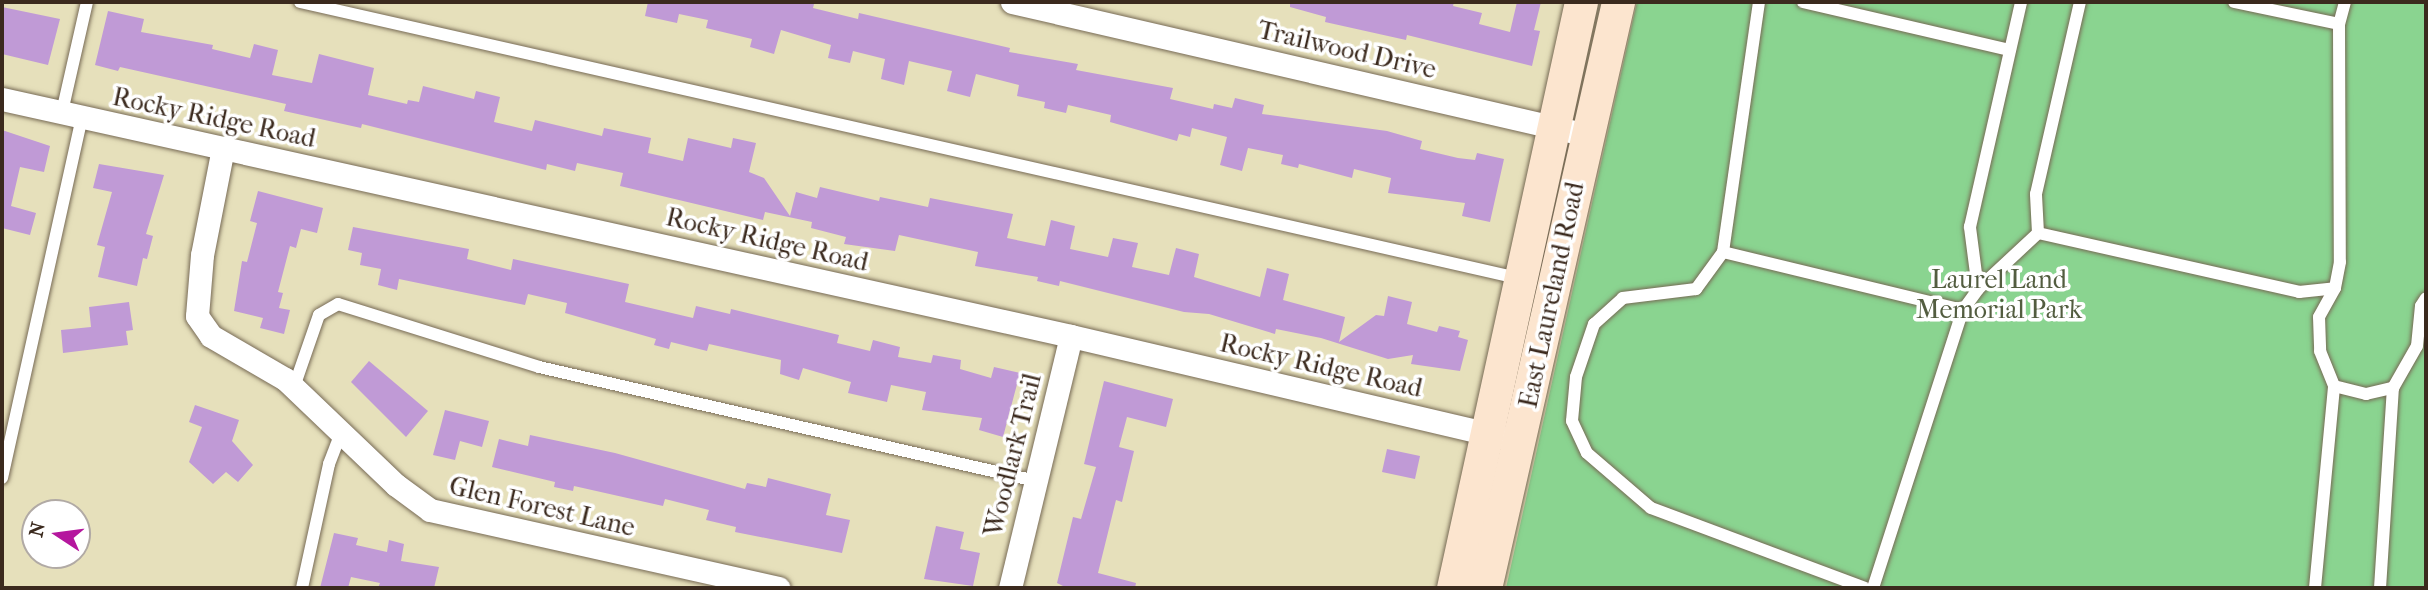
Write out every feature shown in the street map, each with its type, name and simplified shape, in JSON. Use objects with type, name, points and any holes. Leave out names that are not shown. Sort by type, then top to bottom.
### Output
[{"type":"main road","name":"East Laureland Road","points":[[1452,588],[1488,434],[1518,278],[1581,2]]},
{"type":"main road","name":"East Laureland Road","points":[[1485,588],[1618,2]]},
{"type":"street","name":"Trailwood Drive","points":[[1012,2],[1587,135]]},
{"type":"street","name":"Rocky Ridge Road","points":[[2,99],[1071,336],[1520,442]]},
{"type":"street","name":"Glen Forest Lane","points":[[223,148],[202,255],[197,316],[211,336],[294,387],[396,485],[430,510],[778,588]]},
{"type":"street","name":"Woodlark Trail","points":[[1010,588],[1071,336]]},
{"type":"lane","points":[[2,478],[72,115],[87,2]]},
{"type":"lane","points":[[300,2],[1518,278]]},
{"type":"lane","points":[[1759,2],[1723,253],[1696,289],[1623,298],[1594,324],[1576,377],[1572,421],[1587,453],[1651,508],[1865,588]]},
{"type":"lane","points":[[1803,2],[2010,50]]},
{"type":"lane","points":[[1978,289],[1970,227],[2021,2]]},
{"type":"lane","points":[[1873,588],[1963,310],[1978,289],[2038,233],[2036,194],[2080,2]]},
{"type":"lane","points":[[2234,2],[2339,24]]},
{"type":"lane","points":[[2315,588],[2334,386],[2320,351],[2319,317],[2334,288],[2340,262],[2339,24],[2345,2]]},
{"type":"lane","points":[[2038,233],[2299,292],[2334,288]]},
{"type":"lane","points":[[1723,253],[1963,310]]},
{"type":"lane","points":[[2380,588],[2393,388],[2422,347],[2421,306],[2426,298]]},
{"type":"lane","points":[[294,387],[319,315],[338,304],[539,367],[1036,481]]},
{"type":"lane","points":[[2334,386],[2366,394],[2393,388]]},
{"type":"lane","points":[[302,588],[329,464],[341,432]]},
{"type":"green space","name":"Laurel Land Memorial Park","points":[[1637,2],[2426,2],[2426,588],[1506,588]]},
{"type":"building","points":[[648,2],[806,2],[814,4],[813,8],[858,19],[859,13],[1010,48],[1009,52],[1078,64],[1076,70],[1173,88],[1170,99],[1213,109],[1214,104],[1232,108],[1235,98],[1264,105],[1262,114],[1387,131],[1422,141],[1420,149],[1458,158],[1475,160],[1477,153],[1504,159],[1490,222],[1462,216],[1465,203],[1388,193],[1391,178],[1354,169],[1352,178],[1299,164],[1298,168],[1281,164],[1283,155],[1248,148],[1242,171],[1220,165],[1227,137],[1192,128],[1190,137],[1179,134],[1177,141],[1110,122],[1111,115],[1068,105],[1066,113],[1044,108],[1045,102],[1017,96],[1019,85],[976,74],[970,97],[947,91],[952,71],[909,61],[904,85],[881,79],[885,59],[853,51],[850,63],[828,58],[831,45],[781,30],[774,54],[750,47],[752,39],[706,28],[708,20],[679,14],[677,23],[645,16]]},
{"type":"building","points":[[1290,2],[1454,2],[1453,6],[1482,13],[1479,24],[1510,32],[1517,2],[1541,2],[1534,30],[1540,31],[1532,66],[1407,35],[1406,40],[1325,22],[1326,17],[1290,7]]},
{"type":"building","points":[[2,7],[60,19],[48,65],[2,54]]},
{"type":"building","points":[[108,11],[144,19],[141,32],[213,45],[212,49],[250,58],[254,44],[278,50],[272,75],[312,83],[319,54],[374,68],[368,95],[407,104],[408,100],[419,102],[423,86],[474,99],[476,91],[500,97],[494,122],[532,131],[535,120],[602,136],[604,128],[651,138],[648,153],[683,161],[688,138],[731,148],[733,138],[756,143],[749,172],[764,178],[790,216],[796,192],[817,198],[820,187],[879,201],[880,197],[928,207],[930,198],[1013,214],[1007,238],[1045,246],[1051,220],[1075,226],[1070,249],[1108,257],[1113,238],[1138,243],[1132,267],[1169,275],[1176,248],[1199,254],[1194,277],[1260,297],[1267,268],[1289,274],[1283,300],[1345,317],[1339,342],[1376,315],[1384,316],[1388,296],[1412,302],[1407,324],[1437,332],[1439,326],[1460,331],[1458,337],[1468,340],[1460,371],[1411,364],[1413,355],[1388,359],[1321,338],[1276,329],[1275,334],[1209,314],[1184,312],[1060,281],[1059,286],[1037,281],[1038,277],[975,266],[978,252],[899,235],[895,251],[844,244],[846,237],[811,228],[812,222],[765,212],[763,220],[620,186],[623,173],[577,163],[575,171],[547,164],[546,170],[362,124],[361,128],[284,111],[286,104],[120,67],[118,71],[95,65]]},
{"type":"building","points":[[2,130],[50,146],[44,172],[20,167],[11,206],[36,213],[30,235],[2,228]]},
{"type":"building","points":[[99,164],[164,175],[146,234],[153,236],[147,259],[143,258],[137,286],[98,277],[105,247],[97,245],[112,192],[93,188]]},
{"type":"building","points":[[258,191],[323,208],[317,233],[301,229],[296,248],[290,246],[278,292],[283,293],[279,308],[290,310],[284,334],[260,328],[263,318],[234,311],[242,261],[247,262],[257,223],[250,221]]},
{"type":"building","points":[[353,227],[469,249],[467,259],[511,270],[513,259],[629,284],[625,302],[693,318],[696,306],[730,314],[731,309],[839,335],[837,343],[870,351],[873,340],[900,347],[898,357],[931,363],[933,355],[961,360],[960,369],[991,378],[994,367],[1020,373],[1003,437],[979,430],[982,418],[922,410],[926,392],[891,385],[887,402],[848,393],[851,382],[803,368],[799,380],[780,374],[781,360],[709,344],[707,351],[671,342],[669,349],[654,345],[656,339],[565,313],[567,303],[528,294],[525,305],[399,279],[397,290],[378,285],[381,269],[360,265],[362,253],[348,250]]},
{"type":"building","points":[[129,302],[133,330],[126,331],[128,345],[63,353],[61,330],[91,327],[89,307]]},
{"type":"building","points":[[369,361],[428,411],[406,437],[351,382]]},
{"type":"building","points":[[1104,381],[1173,399],[1166,427],[1127,417],[1119,447],[1134,451],[1122,502],[1116,500],[1098,573],[1136,583],[1135,588],[1067,588],[1057,583],[1073,517],[1081,519],[1096,467],[1084,464]]},
{"type":"building","points":[[195,405],[239,420],[232,441],[253,465],[238,482],[226,472],[213,484],[189,462],[202,427],[189,422]]},
{"type":"building","points":[[445,410],[489,421],[482,447],[460,441],[455,460],[433,455]]},
{"type":"building","points":[[530,435],[615,453],[745,489],[747,483],[766,487],[768,478],[831,494],[826,515],[850,520],[842,553],[735,532],[736,527],[706,520],[709,510],[665,499],[663,506],[574,486],[573,491],[554,487],[555,482],[492,467],[499,439],[528,446]]},
{"type":"building","points":[[1387,449],[1420,456],[1415,479],[1382,472]]},
{"type":"building","points":[[936,526],[964,532],[960,549],[980,553],[973,586],[924,579]]},
{"type":"building","points":[[334,533],[358,538],[356,545],[387,552],[389,540],[404,544],[401,561],[439,567],[434,588],[378,588],[380,583],[351,577],[348,588],[320,588]]}]
